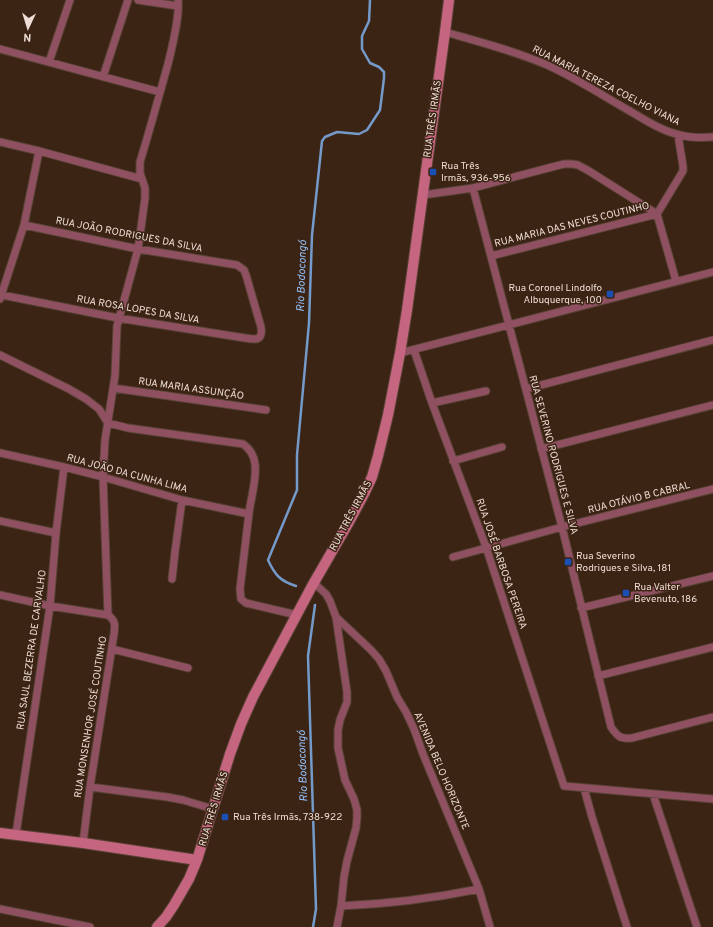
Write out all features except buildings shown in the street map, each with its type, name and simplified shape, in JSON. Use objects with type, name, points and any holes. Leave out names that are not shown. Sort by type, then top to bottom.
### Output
[{"type":"street","points":[[49,62],[70,0]]},
{"type":"street","points":[[103,77],[128,0]]},
{"type":"street","points":[[138,0],[178,3]]},
{"type":"street","name":"RUA TRÊS IRMÃS","points":[[157,927],[174,905],[189,879],[197,860],[241,724],[253,697],[304,600],[353,515],[372,476],[388,415],[407,310],[449,0]]},
{"type":"street","name":"RUA MONSENHOR JOSÉ COUTINHO","points":[[83,843],[90,787],[115,625],[114,621],[108,615],[103,477],[105,440],[115,376],[116,332],[118,318],[138,249],[145,198],[145,188],[140,173],[140,162],[173,43],[178,3]]},
{"type":"street","name":"RUA MARIA TEREZA COELHO VIANA","points":[[445,32],[525,56],[549,66],[664,130],[678,135],[694,138],[713,137]]},
{"type":"street","points":[[0,48],[160,92]]},
{"type":"street","points":[[657,214],[683,171],[678,135]]},
{"type":"street","points":[[0,142],[142,179]]},
{"type":"street","points":[[1,298],[24,225],[39,151]]},
{"type":"street","points":[[423,195],[473,188],[552,167],[572,164],[578,165],[657,214],[676,281]]},
{"type":"street","name":"RUA SEVERINO RODRIGUES E SILVA","points":[[473,188],[562,527],[611,727],[620,737],[632,738],[713,717]]},
{"type":"street","name":"RUA MARIA DAS NEVES COUTINHO","points":[[491,256],[657,214]]},
{"type":"street","name":"RUA JOÃO RODRIGUES DA SILVA","points":[[24,225],[138,249],[237,265],[244,270],[246,275],[261,327]]},
{"type":"street","points":[[400,353],[713,272]]},
{"type":"street","name":"RUA ROSA LOPES DA SILVA","points":[[1,298],[252,340],[260,337],[261,327]]},
{"type":"street","points":[[526,389],[713,340]]},
{"type":"street","name":"RUA JOSÉ BARBOSA PEREIRA","points":[[414,350],[432,403],[486,547],[564,786],[584,788]]},
{"type":"street","points":[[0,355],[86,399],[99,409],[108,424],[243,444],[249,448],[255,463],[255,474],[240,589],[241,599],[246,603],[296,615]]},
{"type":"street","name":"RUA MARIA ASSUNÇÃO","points":[[113,388],[266,410]]},
{"type":"street","points":[[432,403],[486,391]]},
{"type":"street","points":[[541,449],[713,406]]},
{"type":"street","points":[[454,461],[502,447]]},
{"type":"street","name":"RUA JOÃO DA CUNHA LIMA","points":[[0,453],[103,477],[182,500],[249,514]]},
{"type":"street","name":"RUA SAUL BEZERRA DE CARVALHO","points":[[16,834],[50,606],[56,533],[64,467]]},
{"type":"street","name":"RUA OTÁVIO B CABRAL","points":[[453,557],[562,527],[713,489]]},
{"type":"street","points":[[172,579],[182,500]]},
{"type":"street","points":[[0,521],[56,533]]},
{"type":"street","points":[[581,608],[713,576]]},
{"type":"street","points":[[313,584],[326,594],[336,617],[347,692],[347,702],[338,730],[338,748],[345,780],[354,799],[357,810],[356,828],[345,869],[337,927]]},
{"type":"street","points":[[0,595],[50,606],[108,615]]},
{"type":"street","name":"AVENIDA BELO HORIZONTE","points":[[336,617],[371,650],[379,659],[386,671],[397,697],[414,729],[479,889],[490,927]]},
{"type":"street","points":[[598,676],[713,647]]},
{"type":"street","points":[[112,649],[188,668]]},
{"type":"street","points":[[90,787],[167,797],[213,809]]},
{"type":"street","points":[[627,927],[584,788],[713,799]]},
{"type":"street","points":[[653,794],[697,927]]},
{"type":"street","points":[[0,832],[197,860]]},
{"type":"street","points":[[341,906],[393,902],[457,894],[479,889]]},
{"type":"street","points":[[0,909],[90,927]]},
{"type":"street","points":[[48,918],[48,927]]},
{"type":"waterway","name":"Rio Bodocongó","points":[[296,586],[282,580],[273,570],[268,560],[297,490],[297,455],[309,323],[312,235],[322,141],[325,137],[337,132],[359,134],[367,130],[380,110],[384,72],[379,67],[370,63],[362,49],[362,36],[369,21],[370,0]]},
{"type":"waterway","name":"Rio Bodocongó","points":[[313,927],[316,909],[308,656],[315,605]]},
{"type":"place","name":"Rua Três Irmãs, 936-956","points":[[433,172]]},
{"type":"place","name":"Rua Coronel Lindolfo Albuquerque, 100","points":[[610,294]]},
{"type":"place","name":"Rua Severino Rodrigues e Silva, 181","points":[[568,562]]},
{"type":"place","name":"Rua Valter Bevenuto, 186","points":[[626,593]]},
{"type":"place","name":"Rua Três Irmãs, 738-922","points":[[225,817]]}]
